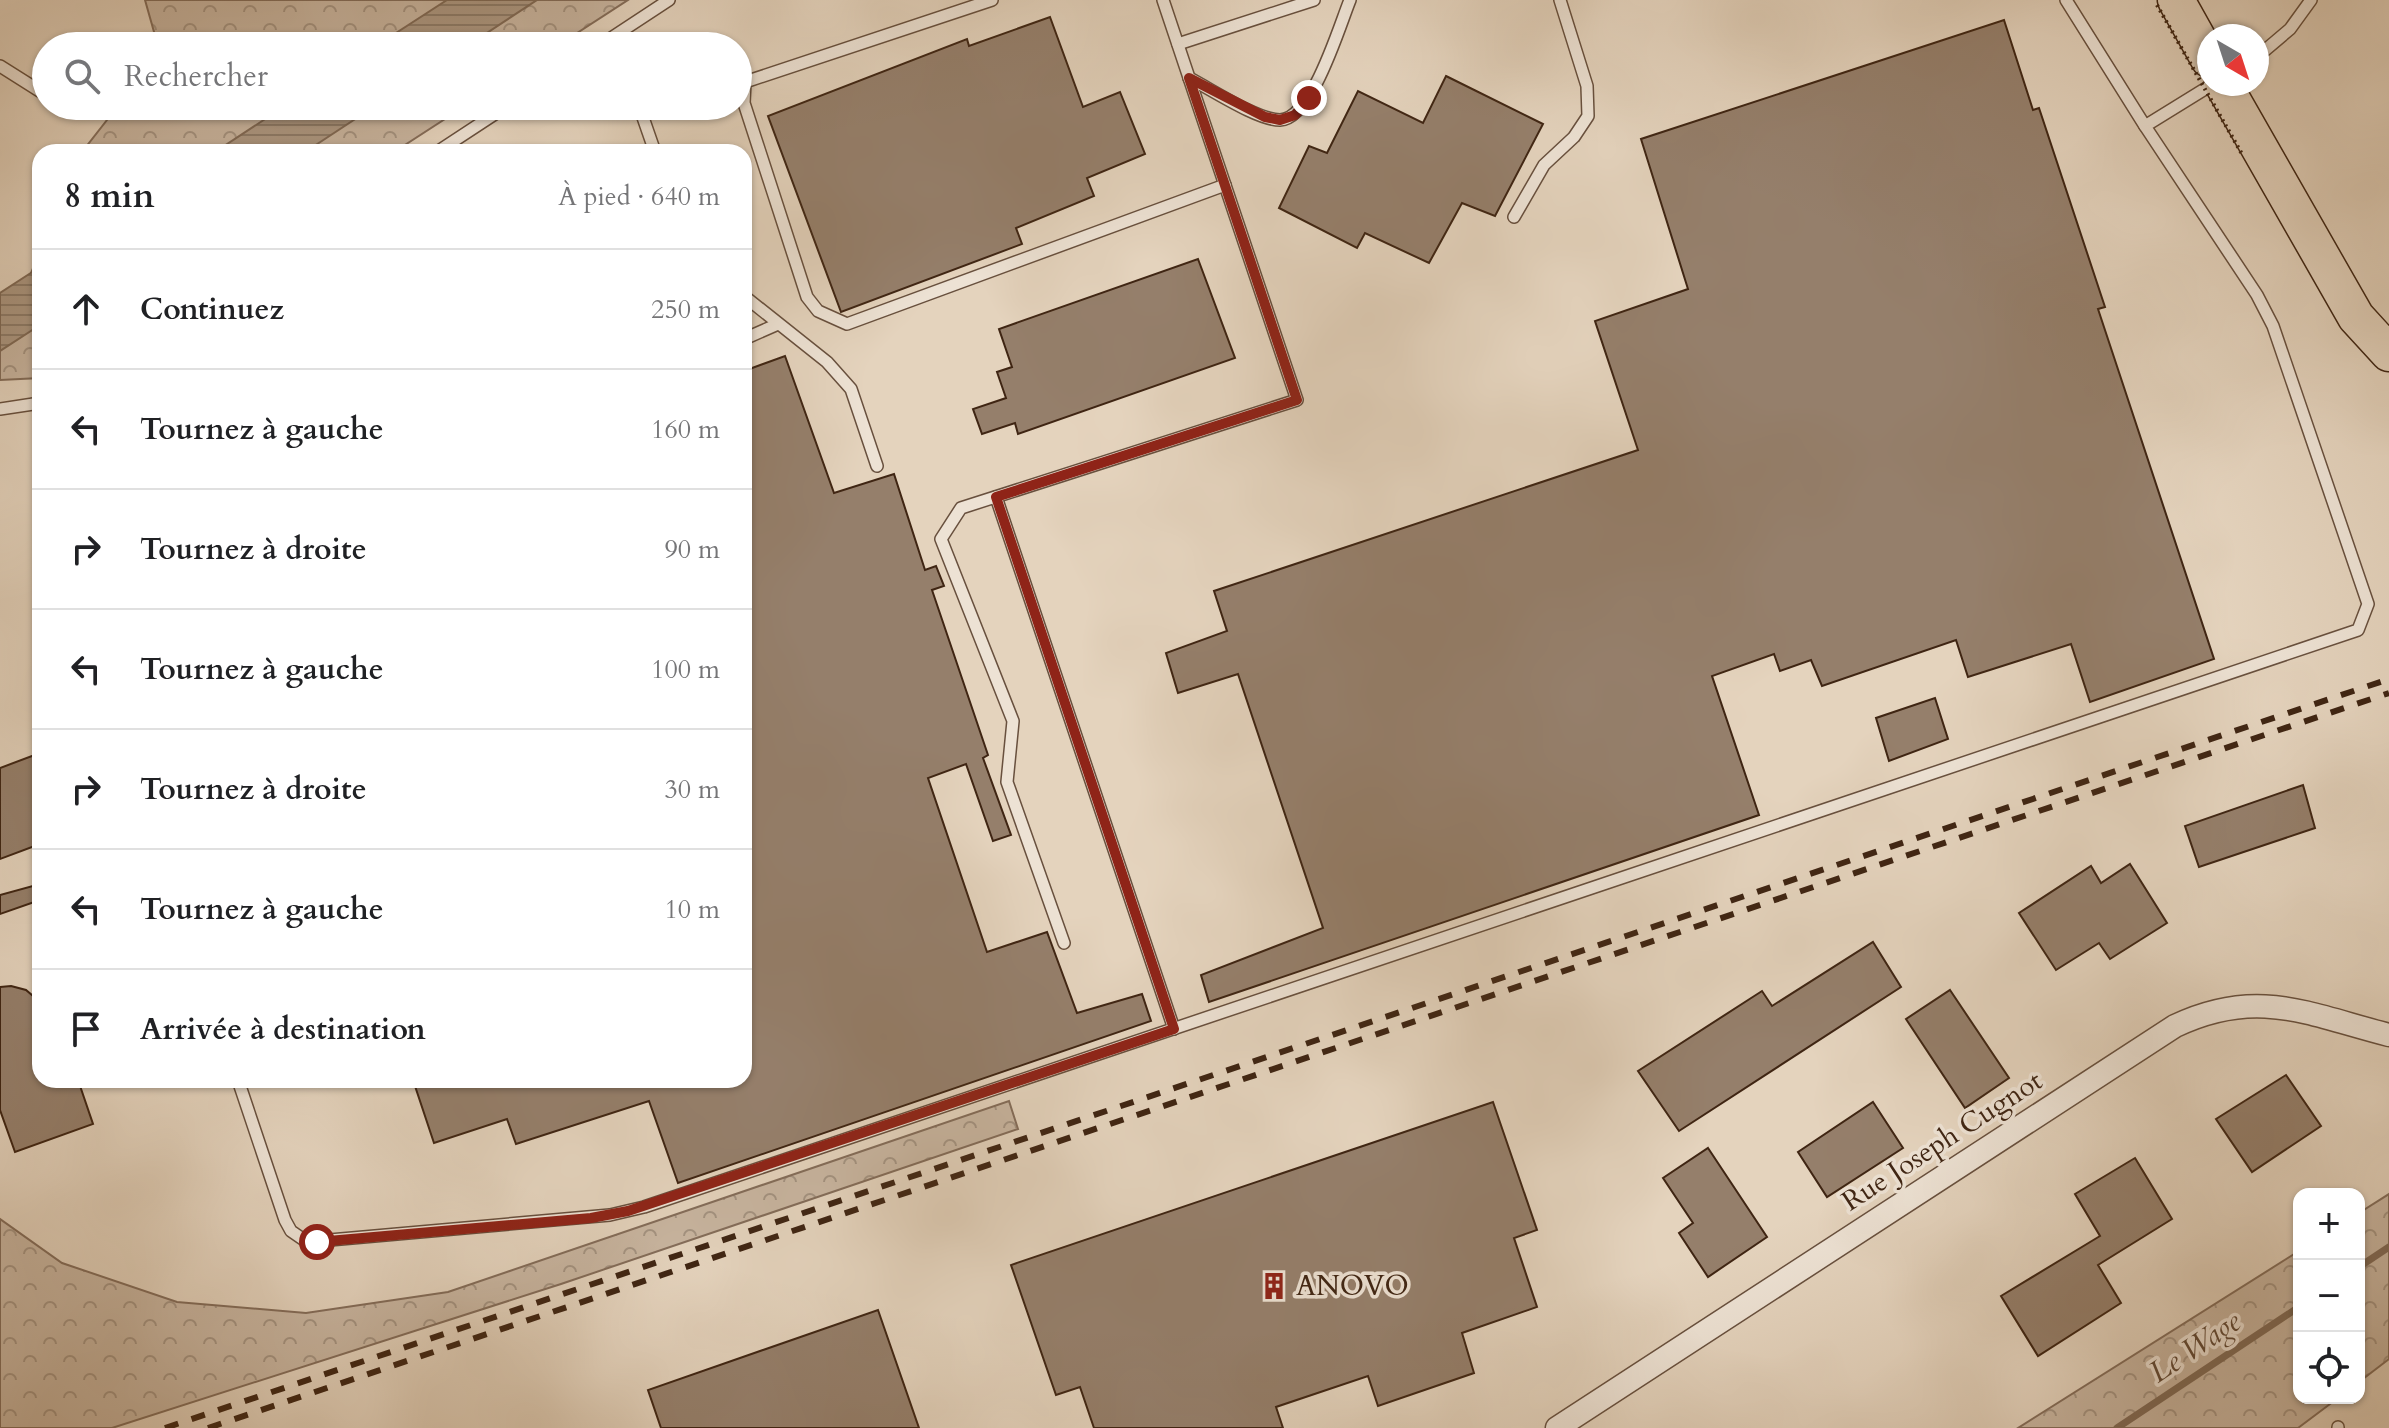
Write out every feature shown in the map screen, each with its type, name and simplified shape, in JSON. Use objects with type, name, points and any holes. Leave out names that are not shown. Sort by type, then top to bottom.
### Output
[{"type":"main road","points":[[2166,2],[2197,43]]},
{"type":"main road","points":[[2228,96],[2250,149],[2356,317],[2389,353]]},
{"type":"street","name":"Rue Joseph Cugnot","points":[[1557,1428],[2175,1026],[2218,1008],[2261,1005],[2389,1035]]},
{"type":"lane","points":[[628,32],[669,0]]},
{"type":"lane","points":[[752,80],[992,0]]},
{"type":"lane","points":[[1064,943],[1007,782],[1013,721],[941,539],[961,508],[1297,400],[1163,0]]},
{"type":"lane","points":[[1178,44],[1314,0]]},
{"type":"lane","points":[[1189,78],[1265,117],[1280,120],[1295,115],[1309,98],[1350,0]]},
{"type":"lane","points":[[1514,217],[1537,175],[1574,137],[1588,116],[1587,86],[1560,0]]},
{"type":"lane","points":[[241,1088],[285,1220],[298,1238],[317,1242],[591,1218],[628,1211],[2358,630],[2368,604],[2273,326],[2257,295],[2066,0]]},
{"type":"lane","points":[[2269,47],[2290,29],[2311,0]]},
{"type":"lane","points":[[0,66],[32,86]]},
{"type":"lane","points":[[2145,126],[2197,94]]},
{"type":"lane","points":[[449,144],[486,120]]},
{"type":"lane","points":[[644,120],[652,144]]},
{"type":"lane","points":[[750,120],[807,297],[818,311],[847,324],[1225,185]]},
{"type":"lane","points":[[752,303],[827,362],[851,389],[877,466]]},
{"type":"lane","points":[[752,335],[778,324]]},
{"type":"lane","points":[[0,409],[32,404]]},
{"type":"lane","points":[[996,497],[1174,1029]]},
{"type":"path","points":[[2166,2],[2250,149]]},
{"type":"green space","points":[[145,0],[628,0],[579,32],[154,32]]},
{"type":"green space","points":[[107,120],[443,120],[406,144],[88,144]]},
{"type":"green space","points":[[32,271],[32,378],[0,380],[0,350]]},
{"type":"green space","points":[[1009,1101],[1018,1129],[561,1284],[112,1428],[0,1428],[0,1219],[62,1263],[177,1302],[306,1313],[448,1292]]},
{"type":"green space","points":[[2389,1194],[2389,1359],[2365,1377],[2365,1260],[2365,1209]]},
{"type":"green space","points":[[2293,1255],[2293,1404],[2330,1404],[2298,1428],[2018,1428]]},
{"type":"shaded area","points":[[447,0],[537,0],[488,32],[398,32]]},
{"type":"shaded area","points":[[264,120],[354,120],[317,144],[227,144]]},
{"type":"shaded area","points":[[32,272],[32,330],[0,351],[0,293]]},
{"type":"building","points":[[1050,17],[1083,107],[1120,92],[1145,154],[1087,178],[1094,196],[1016,228],[1022,244],[841,312],[768,116],[967,39],[969,46]]},
{"type":"building","points":[[2004,20],[2033,110],[2039,108],[2105,307],[2098,309],[2214,659],[2090,702],[2071,644],[1968,677],[1956,640],[1822,686],[1811,660],[1780,671],[1774,654],[1712,676],[1759,815],[1209,1002],[1201,975],[1323,928],[1238,674],[1178,693],[1166,653],[1227,631],[1214,591],[1638,450],[1595,321],[1688,289],[1641,139]]},
{"type":"building","points":[[1446,76],[1543,124],[1495,216],[1462,203],[1429,263],[1365,233],[1357,248],[1279,208],[1309,146],[1327,153],[1358,91],[1423,123]]},
{"type":"building","points":[[1198,259],[1235,358],[1018,434],[1015,423],[982,434],[973,409],[1006,398],[997,372],[1012,367],[999,329]]},
{"type":"building","points":[[785,356],[834,493],[894,474],[925,570],[936,566],[944,586],[932,590],[988,755],[983,758],[1011,835],[993,841],[966,764],[928,778],[987,952],[1047,932],[1077,1013],[1142,994],[1151,1021],[678,1183],[649,1101],[516,1144],[507,1119],[434,1143],[416,1088],[752,1088],[752,368]]},
{"type":"building","points":[[1935,698],[1948,739],[1889,761],[1876,718]]},
{"type":"building","points":[[32,756],[32,847],[0,859],[0,768]]},
{"type":"building","points":[[2303,785],[2315,828],[2199,867],[2185,826]]},
{"type":"building","points":[[2130,864],[2167,923],[2110,959],[2099,943],[2056,970],[2019,913],[2091,866],[2101,883]]},
{"type":"building","points":[[32,886],[32,903],[0,914],[0,895]]},
{"type":"building","points":[[1873,942],[1901,987],[1679,1131],[1638,1071],[1762,991],[1772,1006]]},
{"type":"building","points":[[11,986],[32,995],[32,1088],[81,1088],[93,1124],[15,1152],[0,1110],[0,987]]},
{"type":"building","points":[[1950,990],[2009,1078],[1965,1108],[1906,1019]]},
{"type":"building","points":[[2286,1075],[2321,1126],[2252,1172],[2216,1119]]},
{"type":"building","name":"ANOVO","points":[[1493,1102],[1537,1230],[1514,1238],[1537,1307],[1462,1333],[1474,1373],[1378,1406],[1368,1376],[1276,1407],[1283,1428],[1094,1428],[1080,1387],[1056,1395],[1011,1265]]},
{"type":"building","points":[[1873,1102],[1903,1148],[1827,1197],[1798,1152]]},
{"type":"building","points":[[1708,1148],[1767,1237],[1708,1277],[1679,1233],[1693,1223],[1663,1178]]},
{"type":"building","points":[[2135,1158],[2172,1219],[2098,1265],[2121,1303],[2038,1356],[2001,1296],[2100,1236],[2075,1194]]},
{"type":"building","points":[[878,1310],[919,1428],[661,1428],[648,1390]]},
{"type":"waterway","name":"Le Wage","points":[[2365,1263],[2389,1247]]},
{"type":"waterway","name":"Le Wage","points":[[2117,1428],[2293,1311]]},
{"type":"railway","points":[[165,1428],[2389,679]]},
{"type":"railway","points":[[208,1428],[2389,693]]},
{"type":"place","name":"ANOVO","points":[[1274,1286]]},
{"type":"route","points":[[317,1242],[591,1218],[628,1211],[1174,1029],[996,497],[1297,400],[1189,78],[1272,119],[1295,115],[1309,98]]}]
